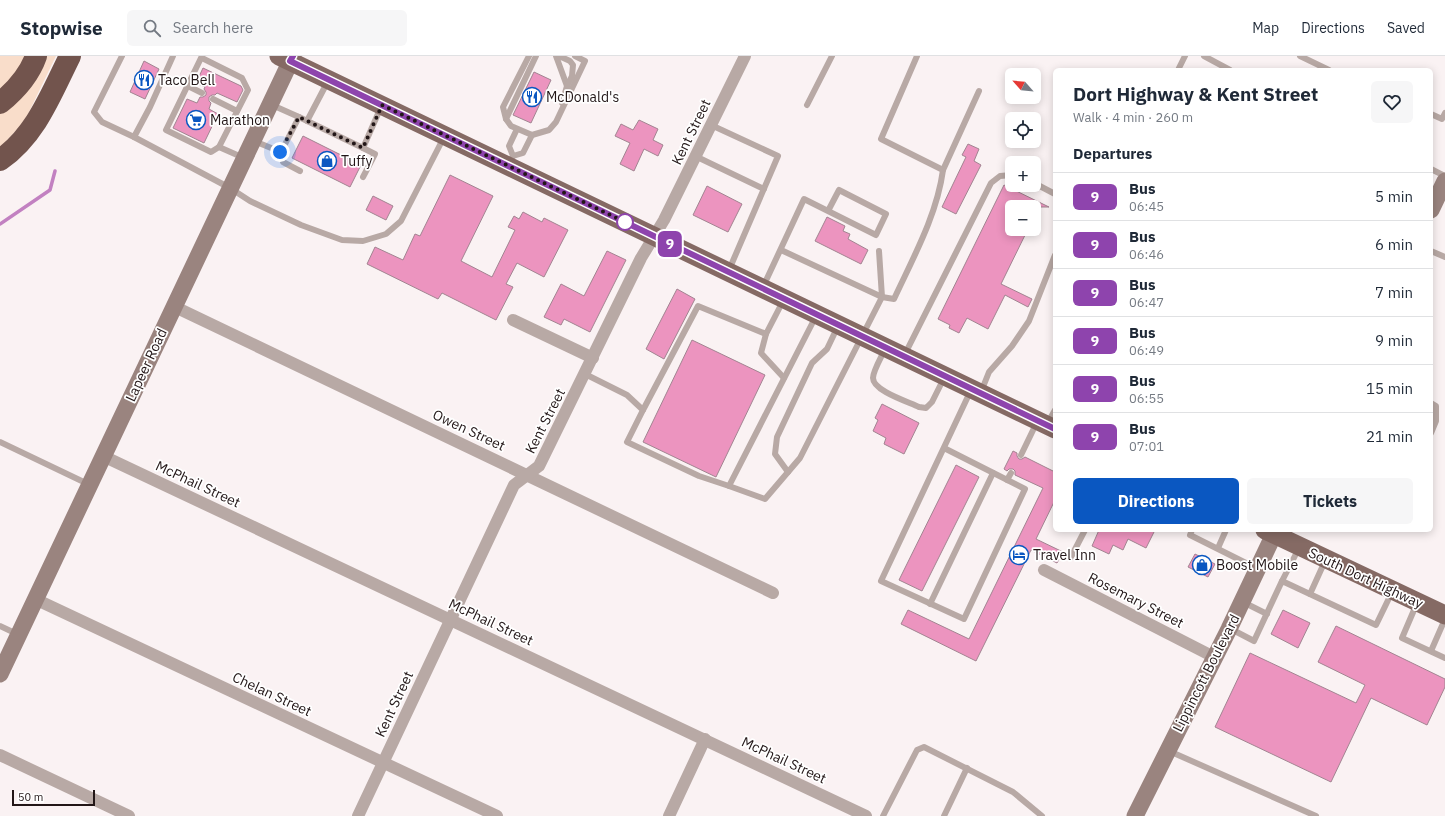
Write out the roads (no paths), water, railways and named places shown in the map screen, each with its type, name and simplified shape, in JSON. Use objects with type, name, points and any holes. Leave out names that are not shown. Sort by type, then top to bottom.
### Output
[{"type":"highway","points":[[0,103],[20,84],[29,71],[36,56]]},
{"type":"highway","points":[[0,160],[25,138],[34,127],[70,56]]},
{"type":"main road","points":[[287,58],[445,136],[510,161],[655,237],[976,391],[1048,421]]},
{"type":"main road","name":"Lapeer Road","points":[[0,674],[173,306],[270,105],[287,58]]},
{"type":"main road","points":[[1433,206],[1445,181]]},
{"type":"main road","name":"Lippincott Boulevard","points":[[1135,816],[1229,629],[1257,569],[1272,532]]},
{"type":"main road","name":"South Dort Highway","points":[[1274,532],[1326,559],[1445,615]]},
{"type":"street","name":"Kent Street","points":[[358,816],[514,485],[539,466],[641,258],[655,237],[745,56]]},
{"type":"street","name":"Owen Street","points":[[173,306],[527,474],[772,593]]},
{"type":"street","points":[[513,320],[593,358]]},
{"type":"street","name":"McPhail Street","points":[[103,456],[866,816]]},
{"type":"street","name":"Rosemary Street","points":[[1044,570],[1214,657]]},
{"type":"street","name":"Chelan Street","points":[[35,599],[496,816]]},
{"type":"street","points":[[669,816],[705,739]]},
{"type":"street","points":[[0,755],[129,816]]},
{"type":"lane","points":[[122,56],[94,112],[102,122],[134,137],[230,188],[250,201],[302,225],[342,240],[363,241],[386,234],[401,221],[445,136]]},
{"type":"lane","points":[[134,137],[174,56]]},
{"type":"lane","points":[[529,56],[503,107],[506,119],[511,126],[532,135],[549,130],[556,122],[586,61],[575,56]]},
{"type":"lane","points":[[506,119],[536,56]]},
{"type":"lane","points":[[558,56],[567,86]]},
{"type":"lane","points":[[558,56],[570,61],[573,65],[572,76],[562,102],[563,108]]},
{"type":"lane","points":[[807,105],[832,56]]},
{"type":"lane","points":[[917,56],[881,140],[943,170]]},
{"type":"lane","points":[[1179,68],[1185,56]]},
{"type":"lane","points":[[1204,56],[1226,68]]},
{"type":"lane","points":[[1300,56],[1325,68]]},
{"type":"lane","points":[[202,57],[217,66],[242,78],[248,90],[219,147],[211,152],[166,130],[202,57]]},
{"type":"lane","points":[[214,73],[217,66]]},
{"type":"lane","points":[[226,79],[229,72]]},
{"type":"lane","points":[[236,84],[240,77]]},
{"type":"lane","points":[[307,121],[329,80]]},
{"type":"lane","points":[[188,86],[202,93]]},
{"type":"lane","points":[[782,250],[882,297],[894,299],[926,229],[941,185],[943,170],[979,92]]},
{"type":"lane","points":[[219,94],[214,100],[237,111]]},
{"type":"lane","points":[[225,105],[228,98]]},
{"type":"lane","points":[[270,105],[299,117],[375,154],[363,178]]},
{"type":"lane","points":[[363,148],[382,105]]},
{"type":"lane","points":[[1433,115],[1442,119],[1445,113]]},
{"type":"lane","points":[[299,117],[280,152],[283,162],[300,171]]},
{"type":"lane","points":[[711,124],[778,156],[728,272]]},
{"type":"lane","points":[[517,129],[509,146],[510,161],[523,153],[532,135]]},
{"type":"lane","points":[[253,140],[280,152]]},
{"type":"lane","points":[[219,147],[244,158]]},
{"type":"lane","points":[[695,156],[764,189]]},
{"type":"lane","points":[[1433,170],[1445,176]]},
{"type":"lane","points":[[904,356],[991,183],[1000,176],[1005,176]]},
{"type":"lane","points":[[1041,187],[1053,193]]},
{"type":"lane","points":[[762,288],[782,250],[804,199],[828,211],[876,235],[886,214],[839,190],[828,211]]},
{"type":"lane","points":[[766,334],[698,306],[627,442],[699,476],[765,498],[800,458],[882,297],[879,251]]},
{"type":"lane","points":[[1433,252],[1445,257]]},
{"type":"lane","points":[[944,448],[1026,489],[964,619],[881,581],[944,448],[976,391],[989,372],[1012,346],[1029,321],[1053,260]]},
{"type":"lane","points":[[784,299],[766,334],[761,353],[784,378]]},
{"type":"lane","points":[[729,486],[817,314]]},
{"type":"lane","points":[[788,472],[775,454],[777,438],[812,363],[827,348],[839,325]]},
{"type":"lane","points":[[886,348],[873,377],[874,384],[880,389],[919,407],[926,408],[932,402],[945,376]]},
{"type":"lane","points":[[585,374],[627,395],[643,410]]},
{"type":"lane","points":[[1433,404],[1436,406],[1436,421],[1433,428]]},
{"type":"lane","points":[[1020,455],[1048,421]]},
{"type":"lane","points":[[0,442],[90,484]]},
{"type":"lane","points":[[930,604],[994,473]]},
{"type":"lane","points":[[1007,480],[1011,473]]},
{"type":"lane","points":[[1071,557],[1083,532]]},
{"type":"lane","points":[[1191,532],[1190,535],[1257,569]]},
{"type":"lane","points":[[1218,548],[1225,532]]},
{"type":"lane","points":[[1229,629],[1254,641],[1300,546]]},
{"type":"lane","points":[[1310,594],[1326,559]]},
{"type":"lane","points":[[1282,581],[1376,625],[1393,590]]},
{"type":"lane","points":[[1242,601],[1267,614]]},
{"type":"lane","points":[[1418,602],[1402,638],[1445,658]]},
{"type":"lane","points":[[1431,651],[1445,619]]},
{"type":"lane","points":[[0,626],[18,634]]},
{"type":"lane","points":[[883,816],[917,750],[924,747],[1013,792],[1042,816]]},
{"type":"lane","points":[[1167,750],[1316,816]]},
{"type":"lane","points":[[944,816],[967,768]]},
{"type":"waterway","points":[[0,224],[50,190],[55,171]]},
{"type":"place","name":"Taco Bell","points":[[144,80]]},
{"type":"place","name":"McDonald's","points":[[532,97]]},
{"type":"place","name":"Marathon","points":[[196,120]]},
{"type":"place","name":"Tuffy","points":[[327,161]]},
{"type":"place","name":"Travel Inn","points":[[1019,555]]},
{"type":"place","name":"Boost Mobile","points":[[1202,565]]}]
